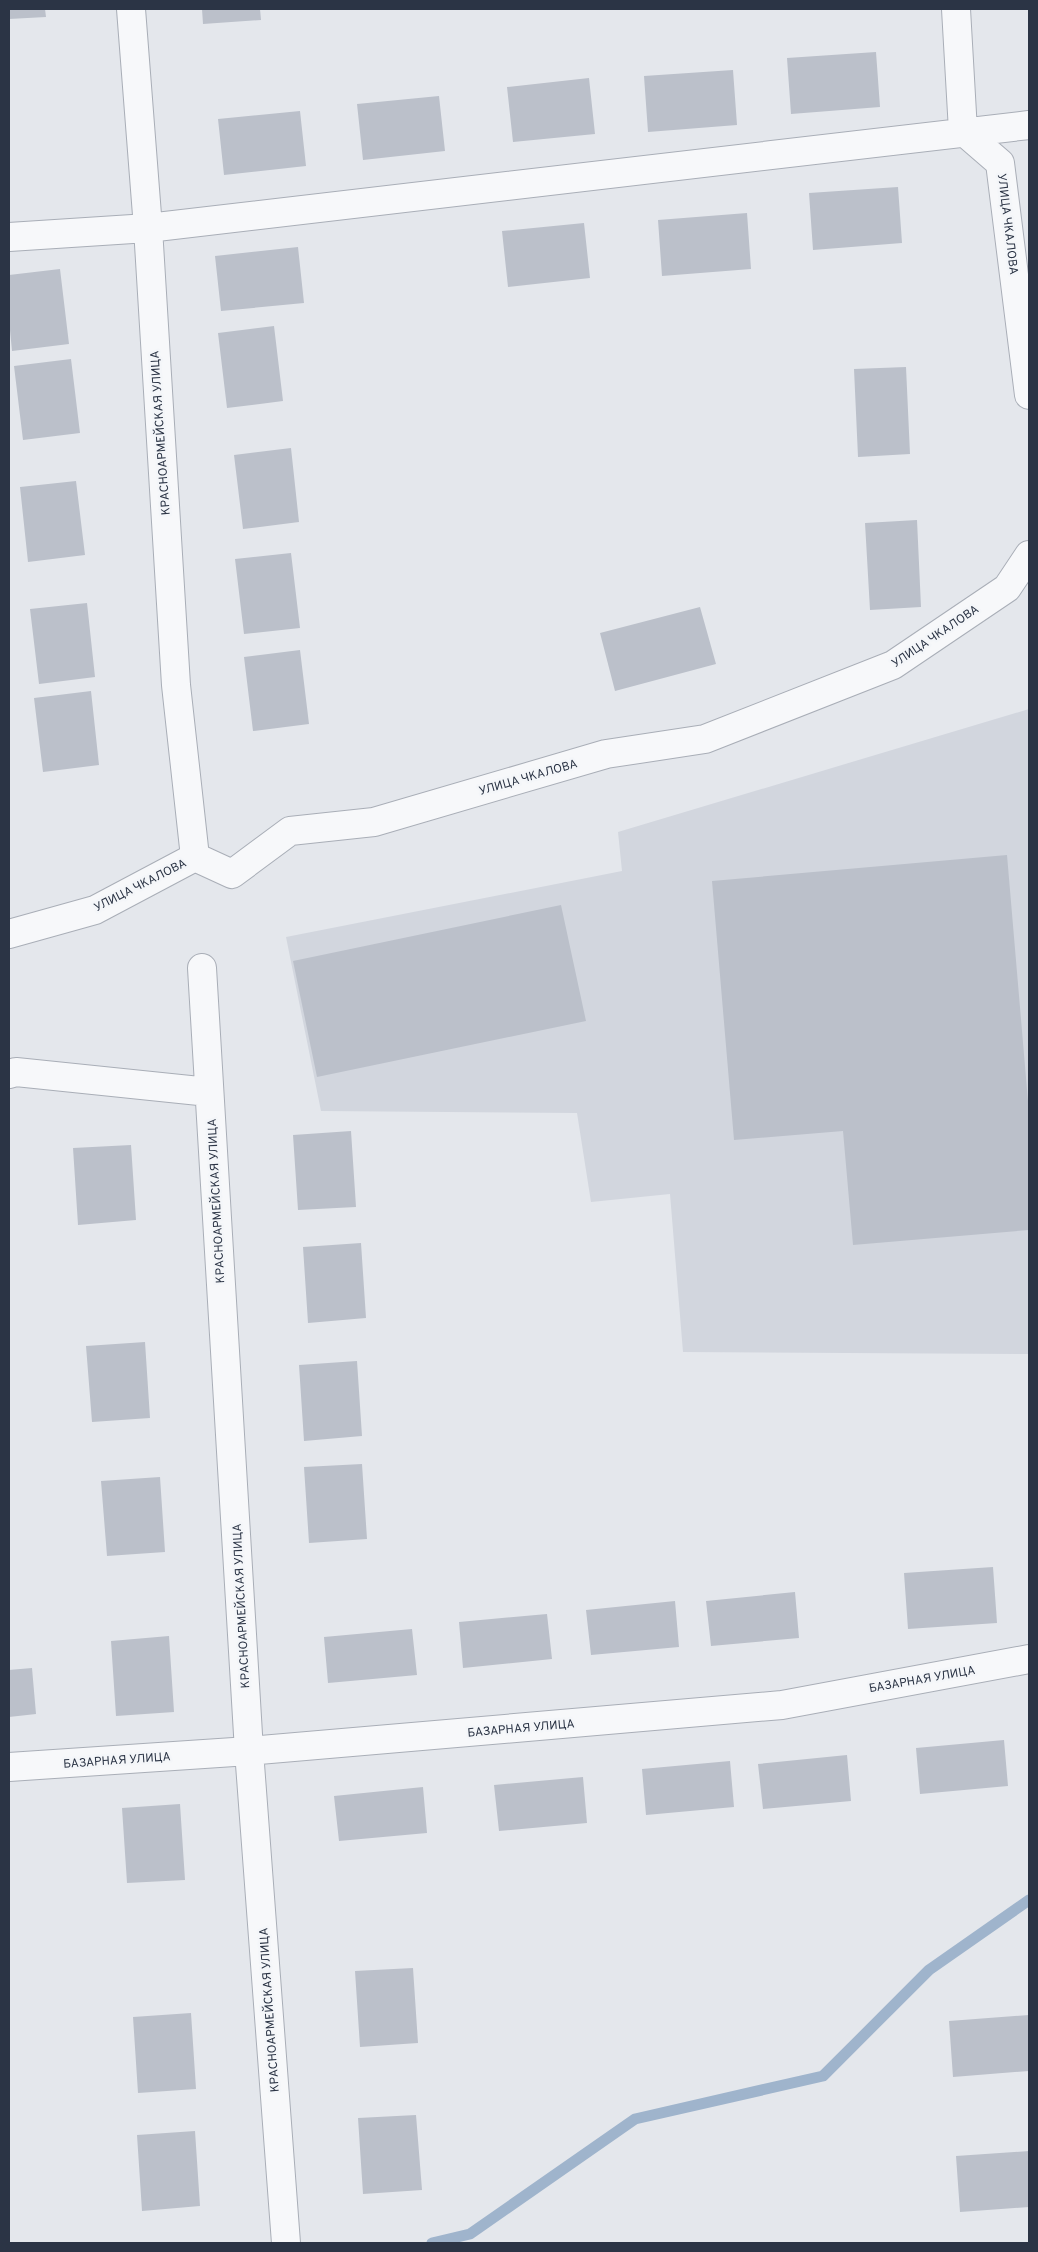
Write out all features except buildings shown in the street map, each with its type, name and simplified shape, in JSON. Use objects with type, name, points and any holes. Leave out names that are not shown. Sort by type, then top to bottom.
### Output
[{"type":"street","name":"КРАСНОАРМЕЙСКАЯ УЛИЦА","points":[[131,9],[148,228],[176,685],[195,857]]},
{"type":"street","points":[[956,9],[963,131]]},
{"type":"street","points":[[9,237],[148,228],[963,131],[1029,125]]},
{"type":"street","name":"УЛИЦА ЧКАЛОВА","points":[[963,131],[1000,163],[1029,395]]},
{"type":"street","name":"УЛИЦА ЧКАЛОВА","points":[[9,934],[95,910],[195,857],[232,874],[290,831],[374,822],[606,754],[705,739],[893,665],[1007,588],[1029,555]]},
{"type":"street","name":"КРАСНОАРМЕЙСКАЯ УЛИЦА","points":[[202,968],[249,1751],[286,2243]]},
{"type":"street","points":[[9,1074],[16,1072],[209,1092]]},
{"type":"street","name":"БАЗАРНАЯ УЛИЦА","points":[[9,1767],[249,1751],[782,1705],[1029,1659]]},
{"type":"shaded area","points":[[1029,709],[1029,1354],[683,1352],[670,1194],[591,1202],[577,1113],[321,1111],[286,937],[622,871],[618,832]]},
{"type":"waterway","points":[[432,2243],[470,2234],[635,2119],[823,2076],[929,1970],[1029,1900]]}]
